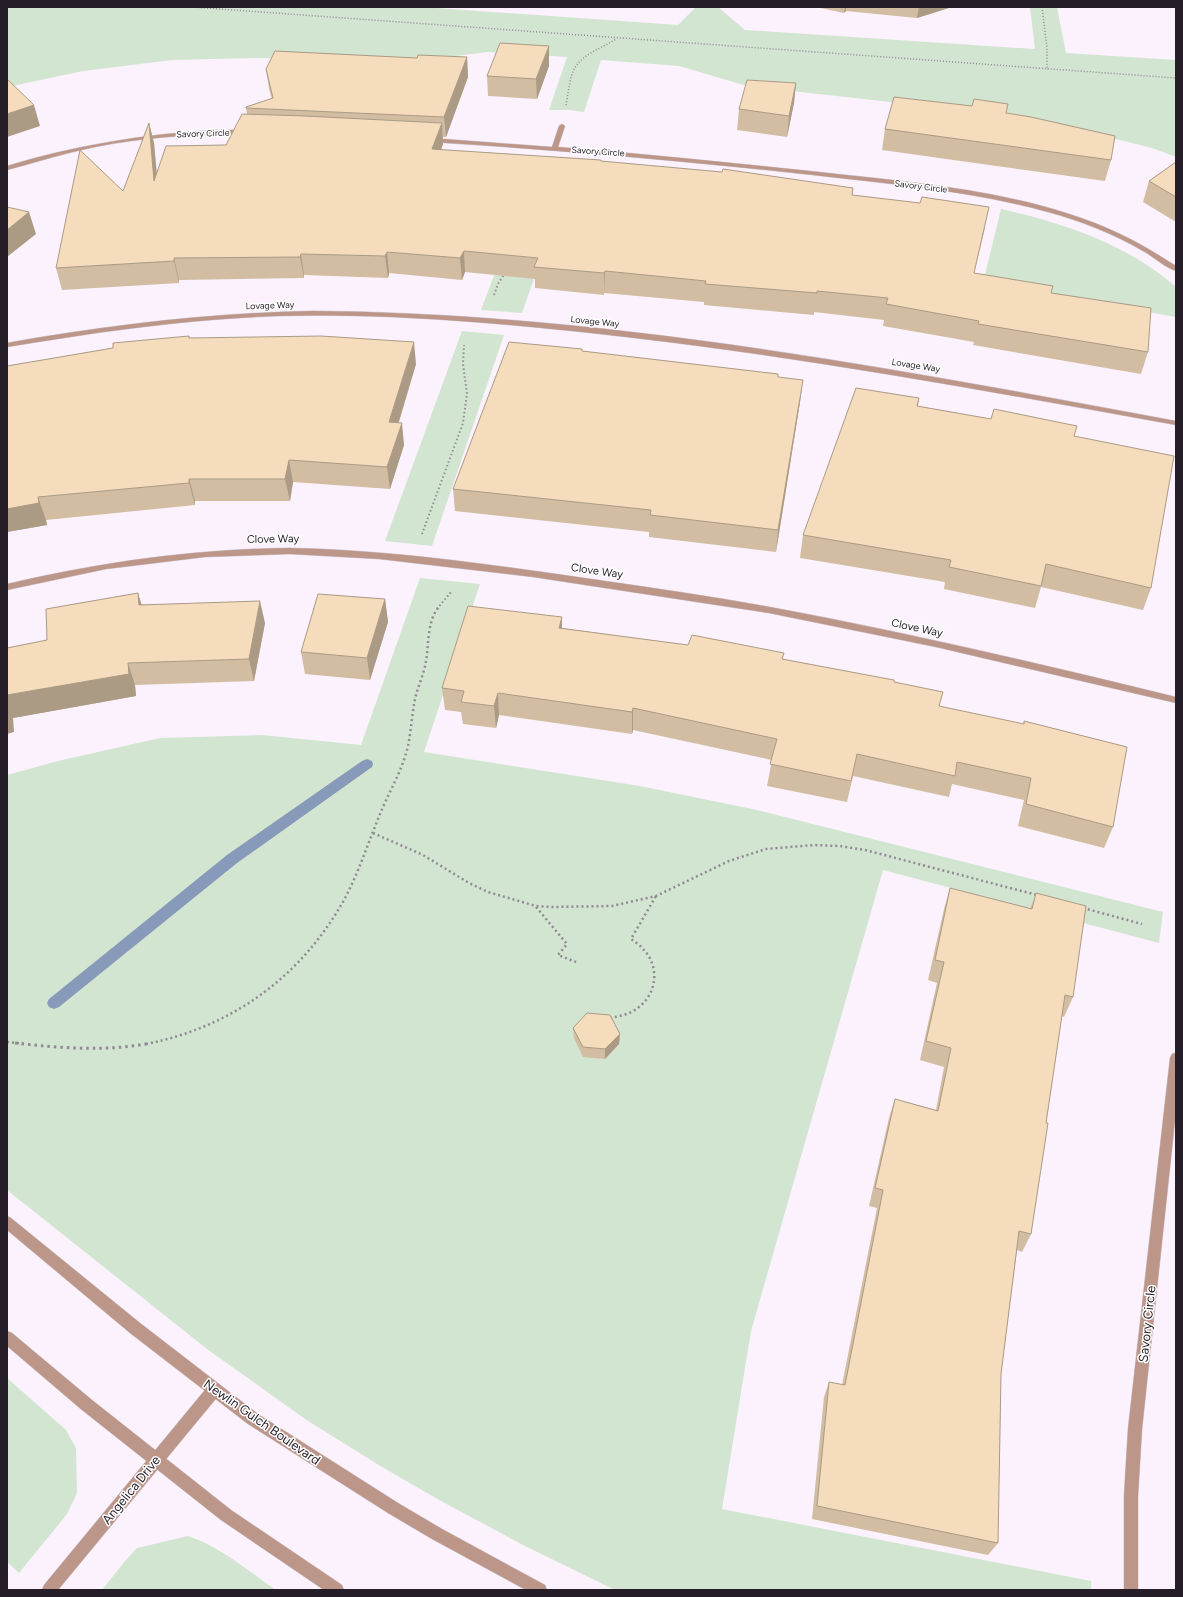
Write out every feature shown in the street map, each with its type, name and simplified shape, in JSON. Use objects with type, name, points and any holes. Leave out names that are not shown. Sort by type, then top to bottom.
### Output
[{"type":"street","points":[[555,148],[562,126]]},
{"type":"street","name":"Savory Circle","points":[[7,168],[68,150],[133,138],[189,133],[257,133]]},
{"type":"street","name":"Savory Circle","points":[[423,139],[555,148],[735,164],[953,190],[1001,198],[1052,210],[1094,224],[1144,248],[1176,269]]},
{"type":"street","name":"Lovage Way","points":[[7,344],[111,328],[223,317],[337,314],[436,317],[591,331],[808,358],[929,378],[1176,423]]},
{"type":"street","name":"Clove Way","points":[[7,587],[59,575],[126,563],[188,555],[269,550],[354,553],[460,564],[749,606],[901,636],[1176,700]]},
{"type":"street","name":"Savory Circle","points":[[1131,1590],[1131,1496],[1135,1429],[1176,1058]]},
{"type":"street","name":"Newlin Gulch Boulevard","points":[[7,1222],[135,1328],[253,1419],[333,1471],[437,1534],[540,1590]]},
{"type":"street","points":[[7,1338],[155,1460],[226,1515],[337,1590]]},
{"type":"street","name":"Angelica Drive","points":[[49,1590],[214,1390]]},
{"type":"path","points":[[192,7],[1047,70],[1176,78]]},
{"type":"path","points":[[1042,7],[1047,48],[1047,70]]},
{"type":"path","points":[[566,106],[572,73],[576,65],[590,54],[617,38]]},
{"type":"path","points":[[493,297],[498,284],[509,268]]},
{"type":"path","points":[[422,535],[463,423],[468,394],[463,358],[466,339]]},
{"type":"path","points":[[7,1042],[64,1048],[96,1049],[170,1039],[224,1020],[248,1006],[267,992],[298,962],[311,948],[344,898],[373,833],[406,753],[415,697],[427,659],[434,614],[438,607],[448,598],[451,592]]},
{"type":"path","points":[[373,833],[423,855],[469,883],[488,892],[536,906],[596,908],[629,903],[656,896],[729,861],[749,854],[791,846],[814,844],[865,850],[1044,897]]},
{"type":"path","points":[[606,1019],[624,1016],[638,1009],[649,997],[654,986],[655,976],[650,957],[639,944],[631,939],[656,896]]},
{"type":"path","points":[[536,906],[567,944],[558,955],[576,962]]},
{"type":"path","points":[[1082,908],[1142,924]]},
{"type":"green space","points":[[7,7],[422,7],[678,25],[696,7],[718,7],[745,30],[1035,49],[1030,7],[1057,7],[1066,53],[1176,60],[1176,157],[1152,148],[1051,123],[963,110],[747,86],[679,66],[601,60],[584,112],[549,110],[567,57],[488,52],[405,62],[261,58],[172,60],[83,71],[7,87]]},
{"type":"green space","points":[[539,156],[576,158],[522,313],[481,310]]},
{"type":"green space","points":[[1001,209],[1071,228],[1116,247],[1137,259],[1176,287],[1176,317],[983,283]]},
{"type":"green space","points":[[462,331],[504,335],[432,546],[385,541]]},
{"type":"green space","points":[[420,578],[480,584],[424,752],[640,786],[757,810],[1163,912],[1159,943],[883,870],[751,1331],[722,1509],[1091,1581],[1091,1590],[615,1590],[525,1546],[441,1501],[382,1467],[305,1419],[207,1349],[7,1190],[7,775],[58,761],[160,738],[262,735],[361,745]]},
{"type":"green space","points":[[7,1378],[66,1430],[76,1448],[77,1493],[67,1514],[19,1573],[7,1562]]},
{"type":"green space","points":[[188,1536],[212,1546],[245,1567],[276,1590],[102,1590],[137,1548]]},
{"type":"building","points":[[500,43],[549,46],[536,79],[487,76]]},
{"type":"building","points":[[275,51],[417,58],[418,55],[467,57],[444,117],[246,108],[273,98],[266,69]]},
{"type":"building","points":[[7,79],[34,105],[7,114]]},
{"type":"building","points":[[747,80],[796,83],[789,116],[739,109]]},
{"type":"building","points":[[894,97],[972,106],[974,99],[1008,104],[1006,113],[1031,117],[1115,136],[1111,160],[885,129]]},
{"type":"building","points":[[242,114],[442,123],[432,149],[601,160],[722,172],[723,169],[853,188],[852,195],[920,203],[922,197],[989,207],[974,273],[1053,286],[1051,293],[1151,308],[1148,352],[978,324],[979,321],[886,304],[888,298],[817,291],[817,293],[705,284],[706,281],[605,271],[604,273],[534,267],[538,258],[464,251],[460,258],[387,252],[385,256],[301,254],[300,257],[174,258],[174,261],[56,268],[80,150],[123,191],[149,123],[154,181],[166,146],[226,145]]},
{"type":"building","points":[[1176,162],[1176,197],[1149,181]]},
{"type":"building","points":[[7,207],[29,212],[7,230]]},
{"type":"building","points":[[189,336],[189,338],[321,336],[414,342],[389,422],[402,423],[387,467],[289,460],[285,479],[189,479],[189,483],[38,497],[39,503],[7,509],[7,366],[113,348],[113,343]]},
{"type":"building","points":[[509,342],[582,349],[582,351],[778,374],[778,377],[803,380],[778,530],[650,515],[651,510],[453,489]]},
{"type":"building","points":[[856,388],[919,398],[917,406],[991,419],[994,409],[1077,426],[1074,436],[1174,456],[1151,588],[1046,564],[1041,586],[949,567],[951,560],[803,535]]},
{"type":"building","points":[[138,593],[139,605],[260,601],[249,659],[128,663],[129,674],[7,695],[7,648],[47,640],[46,609]]},
{"type":"building","points":[[318,594],[385,599],[367,658],[301,652]]},
{"type":"building","points":[[468,606],[562,617],[559,628],[688,645],[692,635],[784,653],[782,659],[894,680],[894,682],[943,692],[939,706],[1024,724],[1024,721],[1127,747],[1113,827],[1026,804],[1031,778],[957,762],[955,776],[857,754],[851,781],[770,764],[777,739],[633,708],[632,712],[498,693],[494,706],[461,702],[464,691],[442,688]]},
{"type":"building","points":[[950,888],[1032,909],[1036,893],[1086,906],[1073,997],[1065,995],[1031,1234],[1019,1231],[1001,1374],[998,1543],[817,1506],[829,1382],[845,1385],[883,1190],[875,1188],[895,1099],[938,1111],[951,1048],[926,1041],[944,962],[935,960]]},
{"type":"building","points":[[587,1013],[610,1015],[620,1034],[605,1049],[583,1047],[573,1028]]},
{"type":"waterway","points":[[54,1003],[232,859],[367,764]]}]
